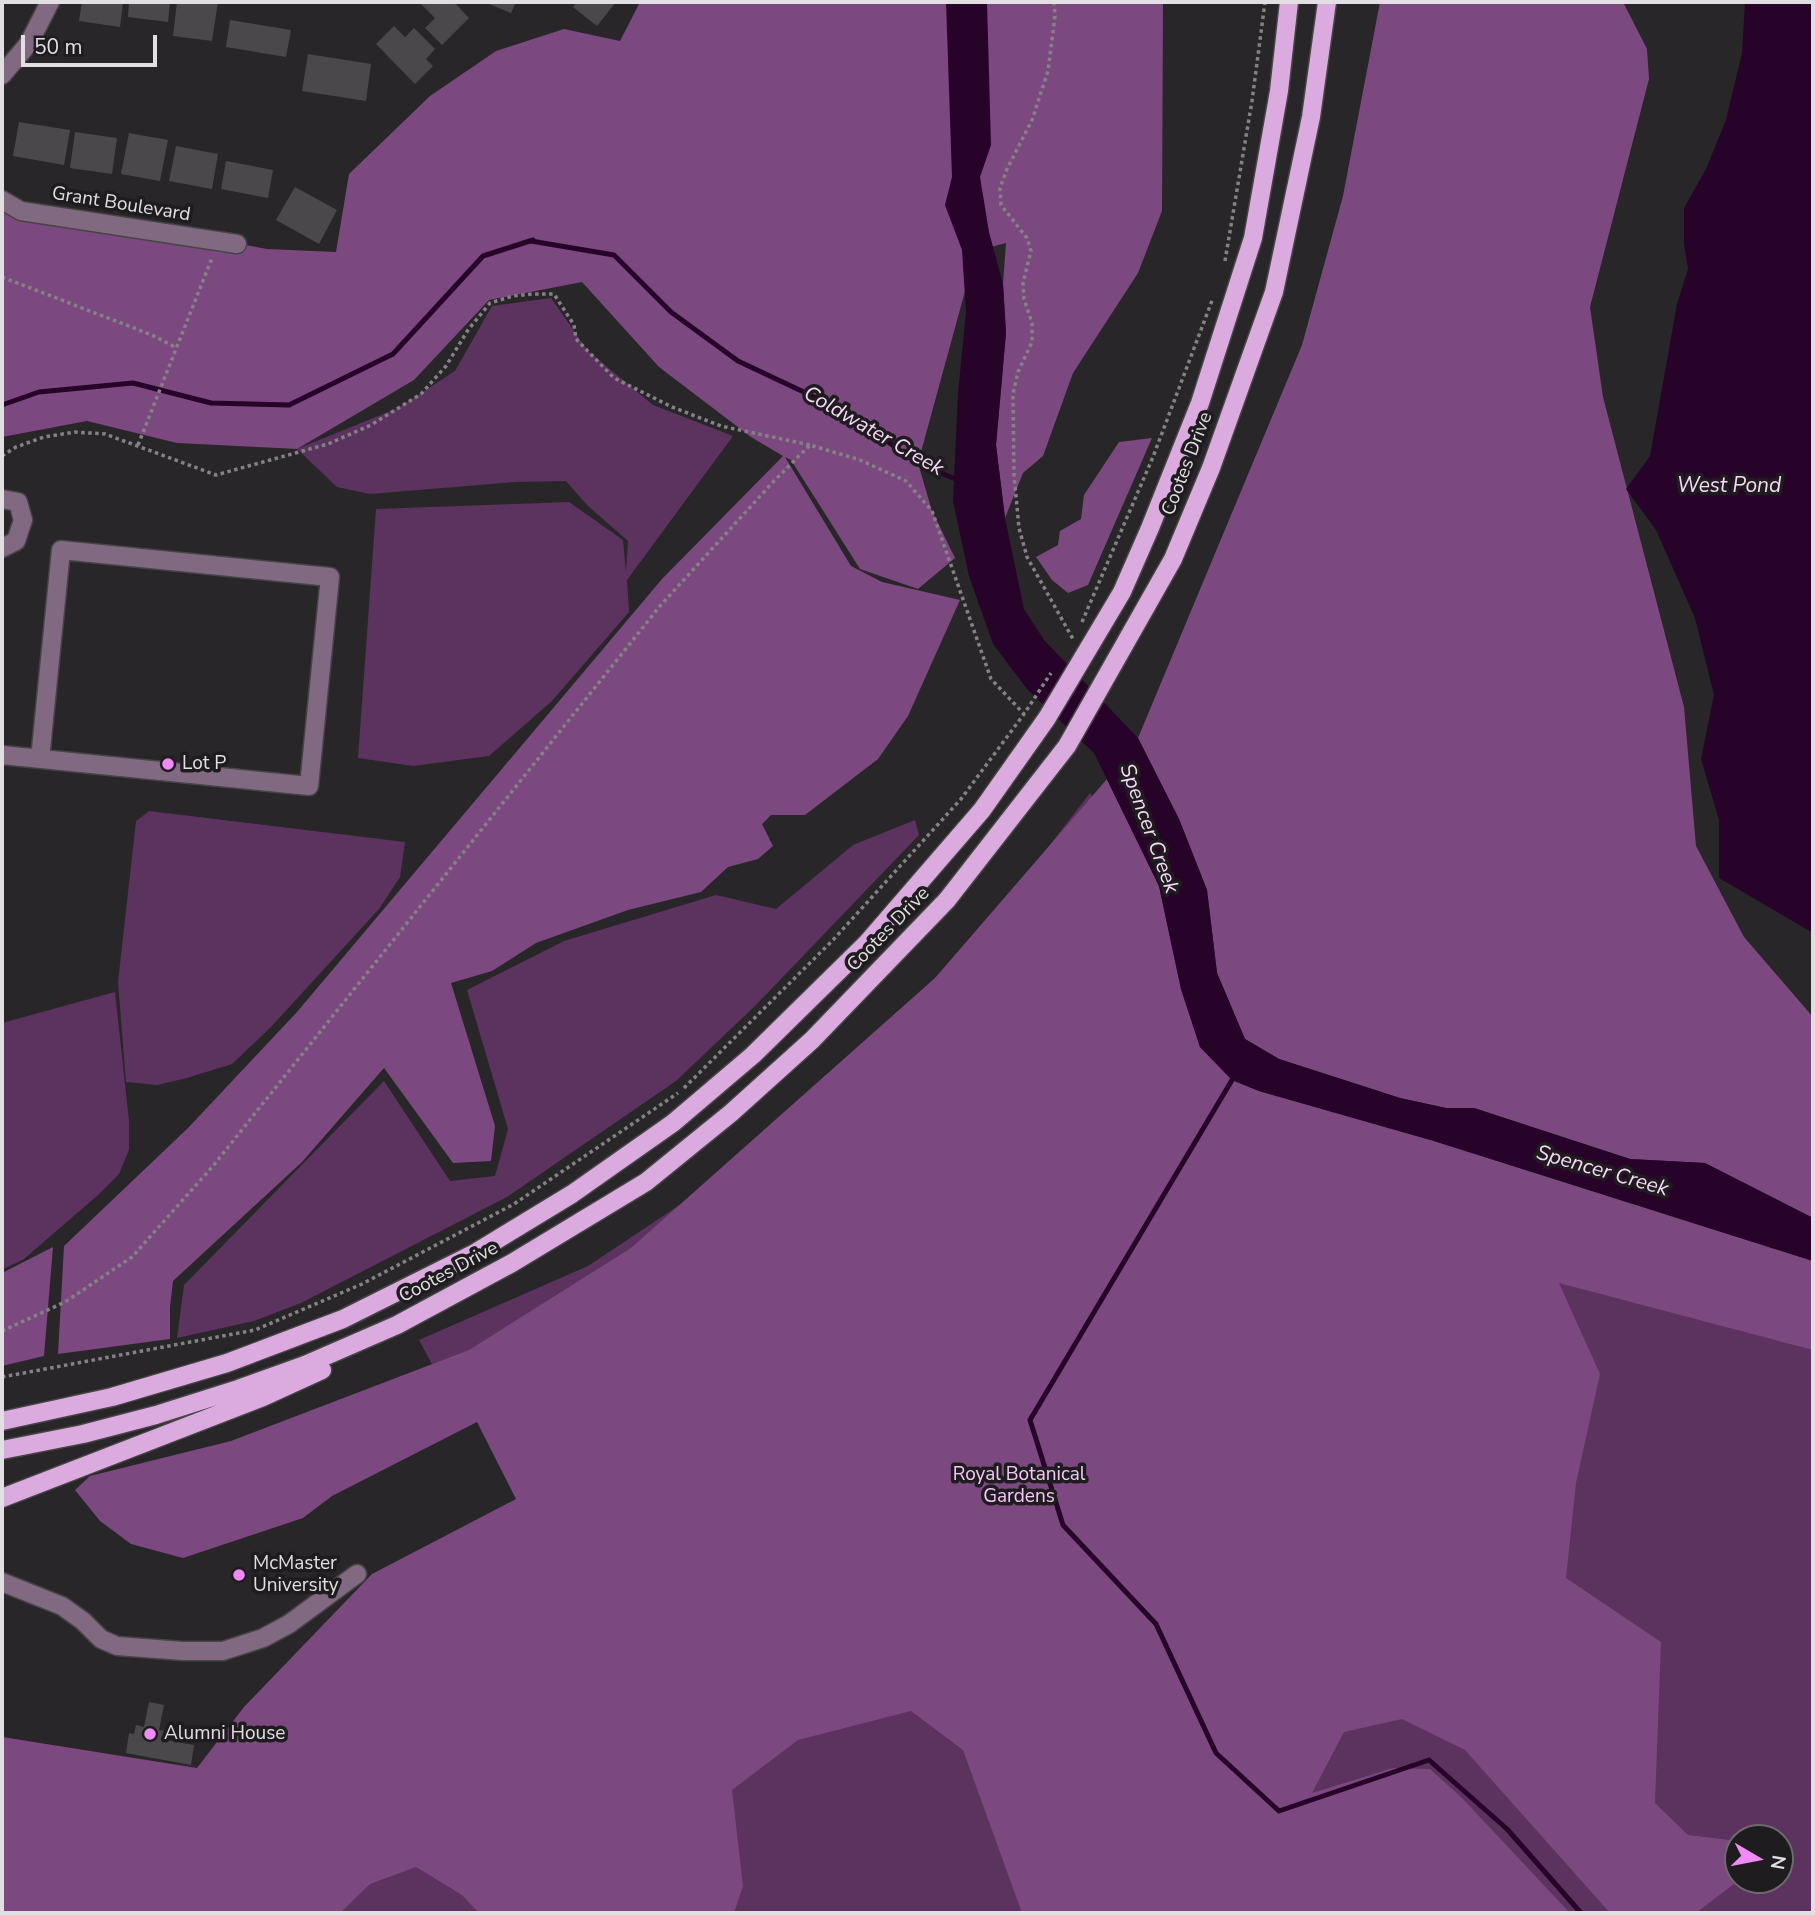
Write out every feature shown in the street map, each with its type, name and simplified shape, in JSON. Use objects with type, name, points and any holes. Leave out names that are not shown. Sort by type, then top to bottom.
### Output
[{"type":"main road","name":"Cootes Drive","points":[[2,1420],[112,1397],[227,1363],[343,1319],[475,1253],[572,1194],[674,1123],[753,1055],[867,943],[982,810],[1047,718],[1122,592],[1156,516],[1200,403],[1253,238],[1279,91],[1289,2]]},
{"type":"main road","name":"Cootes Drive","points":[[2,1450],[83,1434],[226,1393],[305,1365],[397,1325],[512,1263],[646,1182],[732,1113],[812,1040],[947,900],[1067,746],[1178,548],[1211,468],[1274,292],[1311,117],[1327,2]]},
{"type":"main road","points":[[2,1498],[263,1397],[351,1357],[397,1325]]},
{"type":"street","points":[[2,75],[29,43],[50,2]]},
{"type":"street","name":"Grant Boulevard","points":[[2,200],[21,211],[237,244]]},
{"type":"street","points":[[2,499],[18,502],[23,520],[16,541],[2,548]]},
{"type":"street","points":[[2,755],[40,759],[309,786],[330,577],[61,550],[40,759]]},
{"type":"street","points":[[2,1582],[62,1606],[83,1621],[101,1639],[117,1646],[223,1651],[263,1638],[289,1623],[357,1574]]},
{"type":"path","points":[[1054,2],[1055,16],[1048,71],[1032,120],[1000,188],[1001,205],[1027,238],[1031,251],[1023,283],[1024,299],[1032,323],[1032,342],[1018,372],[1013,394],[1014,474],[1019,528],[1027,557],[1073,639]]},
{"type":"path","points":[[1224,269],[1252,101],[1265,2]]},
{"type":"path","points":[[138,445],[218,241]]},
{"type":"path","points":[[2,277],[152,335],[177,348]]},
{"type":"path","points":[[2,456],[16,447],[44,437],[75,432],[105,434],[216,475],[328,444],[371,425],[421,394],[446,366],[468,330],[490,303],[513,296],[554,294],[575,325],[576,339],[614,378],[672,407],[721,426],[810,445],[860,460],[906,481],[932,511],[991,679],[1024,714]]},
{"type":"path","points":[[1067,649],[1094,597],[1153,457],[1215,294]]},
{"type":"path","points":[[2,1331],[65,1303],[132,1257],[214,1166],[660,606],[810,445]]},
{"type":"path","points":[[2,1377],[256,1330],[362,1284],[514,1204],[681,1091],[833,940],[961,799],[1024,714],[1054,668]]},
{"type":"green space","points":[[640,2],[1163,2],[1162,211],[1138,273],[1073,373],[1043,456],[1023,473],[1005,518],[996,445],[1006,333],[1003,284],[1006,243],[976,251],[918,463],[932,511],[955,558],[918,589],[860,569],[791,460],[785,457],[851,566],[882,582],[960,600],[908,716],[878,759],[805,815],[771,815],[762,824],[773,846],[758,859],[728,867],[701,892],[628,910],[536,943],[492,971],[451,983],[495,1126],[491,1161],[453,1163],[384,1068],[302,1162],[173,1281],[170,1339],[58,1354],[64,1246],[188,1128],[297,1012],[662,579],[783,456],[751,437],[659,367],[582,282],[489,300],[414,380],[297,449],[177,443],[87,421],[2,437],[2,200],[267,249],[336,252],[349,174],[430,96],[496,51],[564,29],[620,41]]},
{"type":"green space","points":[[1380,2],[1623,2],[1647,49],[1649,79],[1590,307],[1603,397],[1684,707],[1696,846],[1744,937],[1813,1017],[1813,1218],[1705,1163],[1630,1159],[1474,1108],[1446,1108],[1400,1098],[1279,1059],[1245,1039],[1217,973],[1207,890],[1179,819],[1138,738],[1302,345],[1343,196]]},
{"type":"green space","points":[[551,298],[588,351],[653,405],[733,436],[627,580],[629,612],[552,701],[489,756],[413,766],[358,758],[376,509],[569,502],[623,540],[626,572],[628,541],[588,506],[566,481],[515,482],[370,494],[337,487],[297,449],[398,408],[455,371],[492,306]]},
{"type":"green space","points":[[1152,438],[1088,585],[1068,593],[1052,580],[1036,557],[1058,545],[1060,531],[1081,519],[1084,495],[1119,442]]},
{"type":"green space","name":"Royal Botanical Gardens","points":[[1107,779],[1159,886],[1181,989],[1200,1047],[1232,1080],[1259,1091],[1434,1141],[1813,1261],[1813,1350],[1559,1283],[1600,1374],[1576,1483],[1566,1578],[1661,1642],[1655,1803],[1688,1835],[1724,1839],[1724,1892],[1696,1913],[1610,1913],[1465,1750],[1402,1719],[1344,1732],[1312,1793],[1393,1768],[1430,1769],[1462,1798],[1570,1913],[1022,1913],[963,1750],[911,1711],[798,1740],[732,1790],[743,1886],[734,1913],[479,1913],[462,1895],[416,1867],[370,1884],[340,1913],[2,1913],[2,1737],[197,1768],[244,1707],[372,1574],[516,1499],[477,1422],[332,1496],[303,1518],[183,1558],[131,1544],[100,1521],[75,1490],[90,1476],[231,1441],[469,1350],[631,1248],[935,978]]},
{"type":"green space","name":"Royal Botanical Gardens","points":[[1090,793],[1130,843],[1194,1080],[1813,1297],[1813,1913],[2,1913],[2,1737],[214,1772],[540,1541],[479,1419],[441,1381],[419,1340],[588,1266],[720,1178],[896,1034],[982,933]]},
{"type":"green space","points":[[149,811],[405,842],[400,877],[379,909],[270,1028],[232,1064],[157,1085],[126,1082],[118,982],[136,821]]},
{"type":"green space","points":[[915,820],[919,835],[755,1006],[676,1081],[507,1197],[301,1303],[254,1321],[177,1338],[184,1285],[384,1081],[450,1181],[495,1176],[508,1129],[467,990],[564,941],[716,895],[776,909],[853,845]]},
{"type":"green space","points":[[115,992],[129,1121],[129,1150],[119,1174],[98,1195],[24,1259],[2,1270],[2,1023]]},
{"type":"green space","points":[[53,1247],[44,1356],[2,1366],[2,1273]]},
{"type":"water","name":"Spencer Creek","points":[[946,2],[987,2],[991,145],[980,177],[989,232],[1003,284],[1006,333],[996,445],[1005,518],[1024,609],[1044,640],[1138,738],[1179,819],[1207,890],[1217,973],[1245,1039],[1279,1059],[1400,1098],[1446,1108],[1474,1108],[1630,1159],[1705,1163],[1813,1218],[1813,1261],[1434,1141],[1259,1091],[1232,1080],[1200,1047],[1181,989],[1159,886],[1094,753],[1027,689],[993,644],[969,576],[953,501],[958,393],[966,312],[962,250],[945,205],[952,177]]},
{"type":"water","name":"West Pond","points":[[1745,2],[1813,2],[1813,933],[1719,878],[1719,820],[1701,759],[1714,695],[1695,618],[1656,530],[1626,489],[1650,456],[1677,304],[1688,269],[1684,243],[1684,208],[1706,169],[1726,120],[1742,53]]},
{"type":"building","points":[[82,2],[123,2],[120,27],[79,21]]},
{"type":"building","points":[[129,2],[170,2],[168,22],[128,17]]},
{"type":"building","points":[[177,2],[218,2],[212,41],[173,36]]},
{"type":"building","points":[[419,2],[454,2],[469,18],[442,45],[425,28],[435,18]]},
{"type":"building","points":[[484,2],[516,2],[511,13]]},
{"type":"building","points":[[577,2],[616,2],[597,26],[573,7]]},
{"type":"building","points":[[230,20],[291,30],[286,57],[226,47]]},
{"type":"building","points":[[394,26],[405,37],[414,28],[435,49],[426,59],[433,66],[415,84],[376,44]]},
{"type":"building","points":[[308,54],[371,64],[366,101],[302,91]]},
{"type":"building","points":[[19,122],[70,130],[64,165],[13,156]]},
{"type":"building","points":[[75,132],[117,138],[112,174],[70,168]]},
{"type":"building","points":[[129,133],[168,140],[160,181],[121,174]]},
{"type":"building","points":[[176,146],[218,154],[212,189],[169,181]]},
{"type":"building","points":[[226,161],[273,170],[268,198],[221,189]]},
{"type":"building","points":[[295,187],[337,210],[319,244],[276,220]]},
{"type":"building","name":"Alumni House","points":[[149,1702],[164,1705],[159,1730],[167,1731],[166,1740],[194,1745],[191,1765],[126,1753],[129,1733],[134,1734],[136,1725],[144,1727]]},
{"type":"waterway","name":"Coldwater Creek","points":[[2,405],[39,392],[133,383],[211,403],[289,405],[393,354],[483,256],[533,240]]},
{"type":"waterway","name":"Coldwater Creek","points":[[531,241],[614,255],[671,312],[738,361],[844,411],[918,463],[960,481]]},
{"type":"waterway","points":[[1232,1080],[1030,1420],[1063,1525],[1156,1624],[1216,1753],[1279,1811],[1429,1760],[1507,1829],[1581,1913]]},
{"type":"place","name":"Lot P","points":[[168,764]]},
{"type":"place","name":"McMaster University","points":[[239,1575]]},
{"type":"place","name":"Alumni House","points":[[150,1734]]}]
